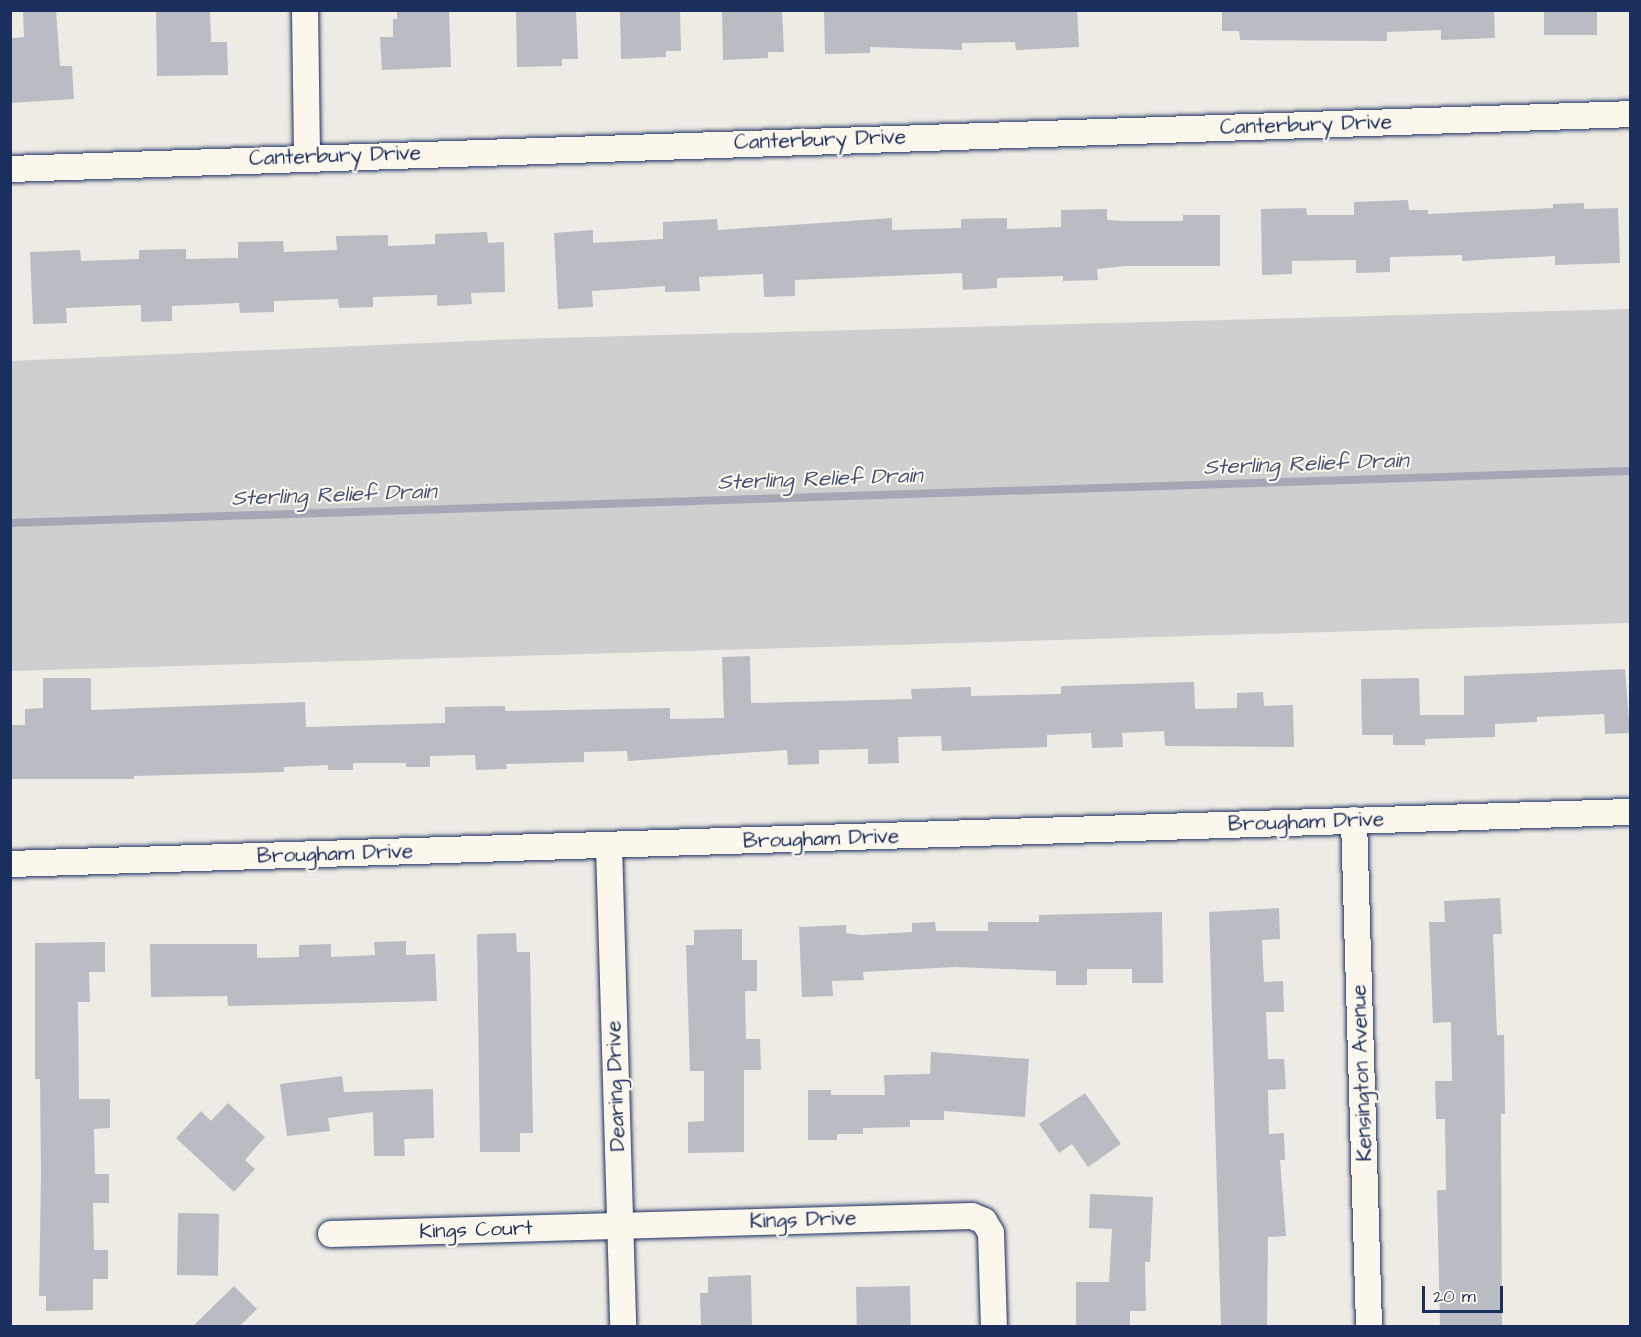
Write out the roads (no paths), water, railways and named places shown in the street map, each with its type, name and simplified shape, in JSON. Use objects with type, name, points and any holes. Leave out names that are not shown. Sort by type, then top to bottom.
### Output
[{"type":"street","points":[[305,10],[307,156]]},
{"type":"street","name":"Canterbury Drive","points":[[10,169],[307,156],[1630,114]]},
{"type":"street","name":"Brougham Drive","points":[[10,864],[1630,812]]},
{"type":"street","name":"Kensington Avenue","points":[[1354,820],[1369,1326]]},
{"type":"street","name":"Dearing Drive","points":[[609,846],[623,1326]]},
{"type":"street","name":"Kings Drive","points":[[620,1227],[956,1214],[984,1221],[991,1233],[994,1326]]},
{"type":"street","name":"Kings Court","points":[[331,1234],[620,1227]]},
{"type":"waterway","name":"Sterling Relief Drain","points":[[10,523],[1630,471]]}]
